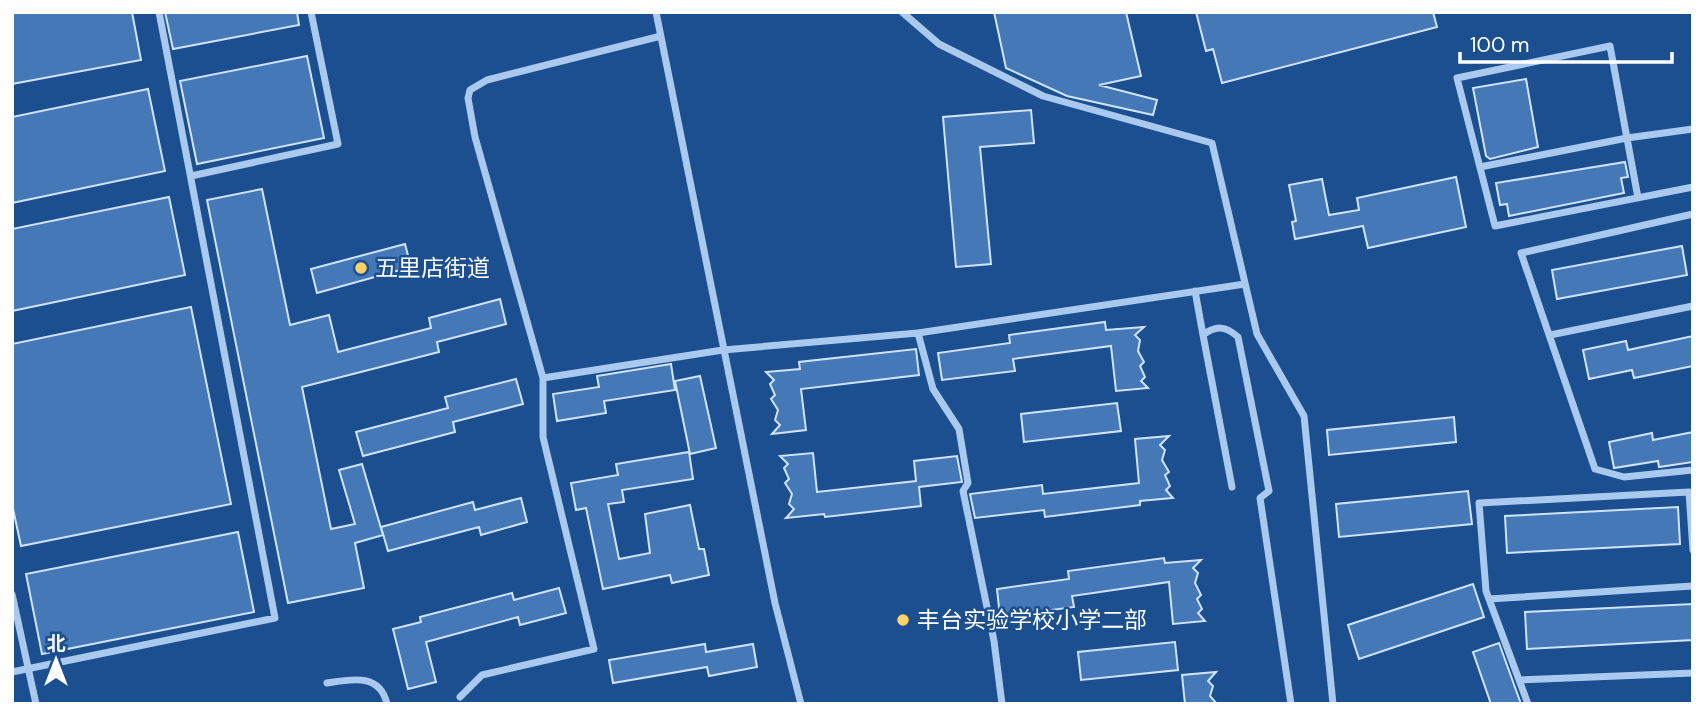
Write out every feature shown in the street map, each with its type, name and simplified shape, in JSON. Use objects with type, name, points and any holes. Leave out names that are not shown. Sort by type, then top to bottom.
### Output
[{"type":"street","points":[[12,672],[275,618],[159,12]]},
{"type":"street","points":[[191,176],[338,144],[311,12]]},
{"type":"street","points":[[656,12],[775,603],[801,704]]},
{"type":"street","points":[[902,12],[939,44],[1043,96],[1212,144],[1257,334],[1304,416],[1333,704]]},
{"type":"street","points":[[460,697],[482,675],[594,649],[544,437],[544,378],[478,148],[468,98],[470,90],[487,80],[661,36]]},
{"type":"street","points":[[1638,198],[1610,46],[1457,78],[1495,226],[1638,198],[1693,187]]},
{"type":"street","points":[[1480,167],[1627,138],[1693,129]]},
{"type":"street","points":[[1693,215],[1521,253],[1595,469],[1624,477],[1693,470]]},
{"type":"street","points":[[544,378],[723,350],[918,333],[1245,284]]},
{"type":"street","points":[[1195,291],[1232,487]]},
{"type":"street","points":[[1550,335],[1693,306]]},
{"type":"street","points":[[1203,335],[1211,328],[1222,327],[1238,337],[1269,491],[1261,498],[1291,704]]},
{"type":"street","points":[[918,333],[933,389],[959,429],[968,483],[963,491],[994,641],[1002,704]]},
{"type":"street","points":[[1528,704],[1489,598],[1479,503],[1689,492],[1693,550]]},
{"type":"street","points":[[1489,598],[1693,586]]},
{"type":"street","points":[[12,594],[36,704]]},
{"type":"street","points":[[1520,680],[1693,673]]},
{"type":"street","points":[[327,683],[370,680],[379,686],[387,704]]},
{"type":"building","points":[[12,12],[132,12],[141,60],[12,84]]},
{"type":"building","points":[[165,12],[297,12],[299,25],[173,49]]},
{"type":"building","points":[[994,12],[1126,12],[1141,76],[1099,85],[1157,100],[1153,115],[1067,96],[1006,68]]},
{"type":"building","points":[[1196,12],[1433,12],[1437,27],[1222,83],[1213,49],[1206,51]]},
{"type":"building","points":[[307,56],[324,138],[197,164],[180,81]]},
{"type":"building","points":[[1526,79],[1538,147],[1490,159],[1486,156],[1473,88]]},
{"type":"building","points":[[148,89],[165,171],[12,203],[12,117]]},
{"type":"building","points":[[1031,110],[1034,143],[980,147],[991,264],[956,267],[943,117]]},
{"type":"building","points":[[1625,162],[1628,177],[1621,178],[1624,193],[1509,216],[1507,204],[1500,205],[1496,183]]},
{"type":"building","points":[[1456,177],[1466,227],[1368,248],[1363,226],[1295,239],[1292,222],[1296,221],[1289,185],[1322,179],[1329,215],[1359,210],[1357,198]]},
{"type":"building","points":[[262,189],[290,325],[329,315],[338,352],[431,328],[429,318],[500,299],[506,324],[437,342],[439,352],[302,387],[331,529],[355,524],[339,470],[362,464],[383,535],[355,543],[364,588],[288,603],[207,200]]},
{"type":"building","points":[[169,197],[185,275],[12,311],[12,229]]},
{"type":"building","name":"五里店街道","points":[[405,244],[411,267],[317,293],[311,269]]},
{"type":"building","points":[[1682,246],[1687,275],[1557,299],[1552,270]]},
{"type":"building","points":[[191,307],[231,504],[21,546],[12,504],[12,344]]},
{"type":"building","points":[[1105,322],[1106,330],[1144,327],[1135,335],[1140,340],[1138,351],[1144,362],[1140,366],[1145,377],[1141,381],[1148,388],[1116,391],[1111,346],[1013,359],[1015,371],[942,380],[938,353],[1010,343],[1009,335]]},
{"type":"building","points":[[1693,336],[1693,366],[1634,378],[1632,370],[1589,379],[1583,350],[1626,341],[1628,350]]},
{"type":"building","points":[[916,349],[919,375],[801,389],[806,430],[772,434],[780,425],[775,420],[778,410],[771,399],[775,395],[770,384],[774,380],[766,372],[800,369],[799,362]]},
{"type":"building","points":[[671,364],[675,390],[604,401],[606,413],[557,421],[553,394],[599,387],[597,376]]},
{"type":"building","points":[[700,376],[716,448],[690,454],[675,381]]},
{"type":"building","points":[[516,379],[523,404],[453,422],[455,432],[363,456],[356,432],[448,408],[445,397]]},
{"type":"building","points":[[1117,403],[1121,431],[1024,442],[1021,414]]},
{"type":"building","points":[[1454,417],[1456,442],[1329,455],[1327,430]]},
{"type":"building","points":[[1693,432],[1693,462],[1659,467],[1658,461],[1614,468],[1609,442],[1652,433],[1653,440]]},
{"type":"building","points":[[1169,436],[1160,445],[1165,450],[1162,460],[1169,472],[1165,475],[1170,486],[1166,490],[1173,498],[1045,517],[1044,510],[975,518],[970,494],[1042,485],[1043,494],[1139,483],[1135,439]]},
{"type":"building","points":[[689,452],[693,479],[622,490],[624,502],[608,504],[619,559],[650,553],[645,514],[690,505],[699,549],[704,549],[709,575],[672,583],[670,575],[603,589],[586,508],[576,510],[571,483],[618,475],[616,464]]},
{"type":"building","points":[[813,453],[817,492],[916,481],[914,461],[957,456],[962,482],[919,487],[921,506],[825,517],[824,514],[786,518],[794,509],[789,504],[792,494],[785,483],[789,479],[784,468],[788,464],[780,456]]},
{"type":"building","points":[[1468,491],[1472,524],[1339,537],[1336,504]]},
{"type":"building","points":[[521,498],[527,522],[481,535],[479,527],[388,551],[381,527],[473,502],[475,510]]},
{"type":"building","points":[[1678,507],[1680,544],[1507,553],[1505,516]]},
{"type":"building","points":[[238,532],[254,612],[42,654],[26,574]]},
{"type":"building","points":[[1164,558],[1165,563],[1201,560],[1193,568],[1198,573],[1195,583],[1201,595],[1197,599],[1202,609],[1198,613],[1205,621],[1173,624],[1169,582],[1072,596],[1074,607],[1000,617],[997,589],[1069,579],[1068,571]]},
{"type":"building","points":[[1473,584],[1484,617],[1359,659],[1348,625]]},
{"type":"building","points":[[559,588],[566,613],[520,625],[518,617],[426,642],[436,682],[408,689],[393,629],[421,622],[420,617],[512,593],[514,600]]},
{"type":"building","points":[[1693,604],[1693,640],[1527,649],[1525,612]]},
{"type":"building","points":[[1175,642],[1178,670],[1081,680],[1078,652]]},
{"type":"building","points":[[1499,643],[1521,704],[1491,704],[1473,652]]},
{"type":"building","points":[[705,644],[706,652],[753,644],[757,667],[709,676],[707,667],[613,683],[609,660]]},
{"type":"building","points":[[1216,672],[1208,681],[1213,686],[1210,696],[1217,704],[1185,704],[1182,675]]},
{"type":"place","name":"五里店街道","points":[[361,268]]},
{"type":"place","name":"丰台实验学校小学二部","points":[[903,620]]}]
